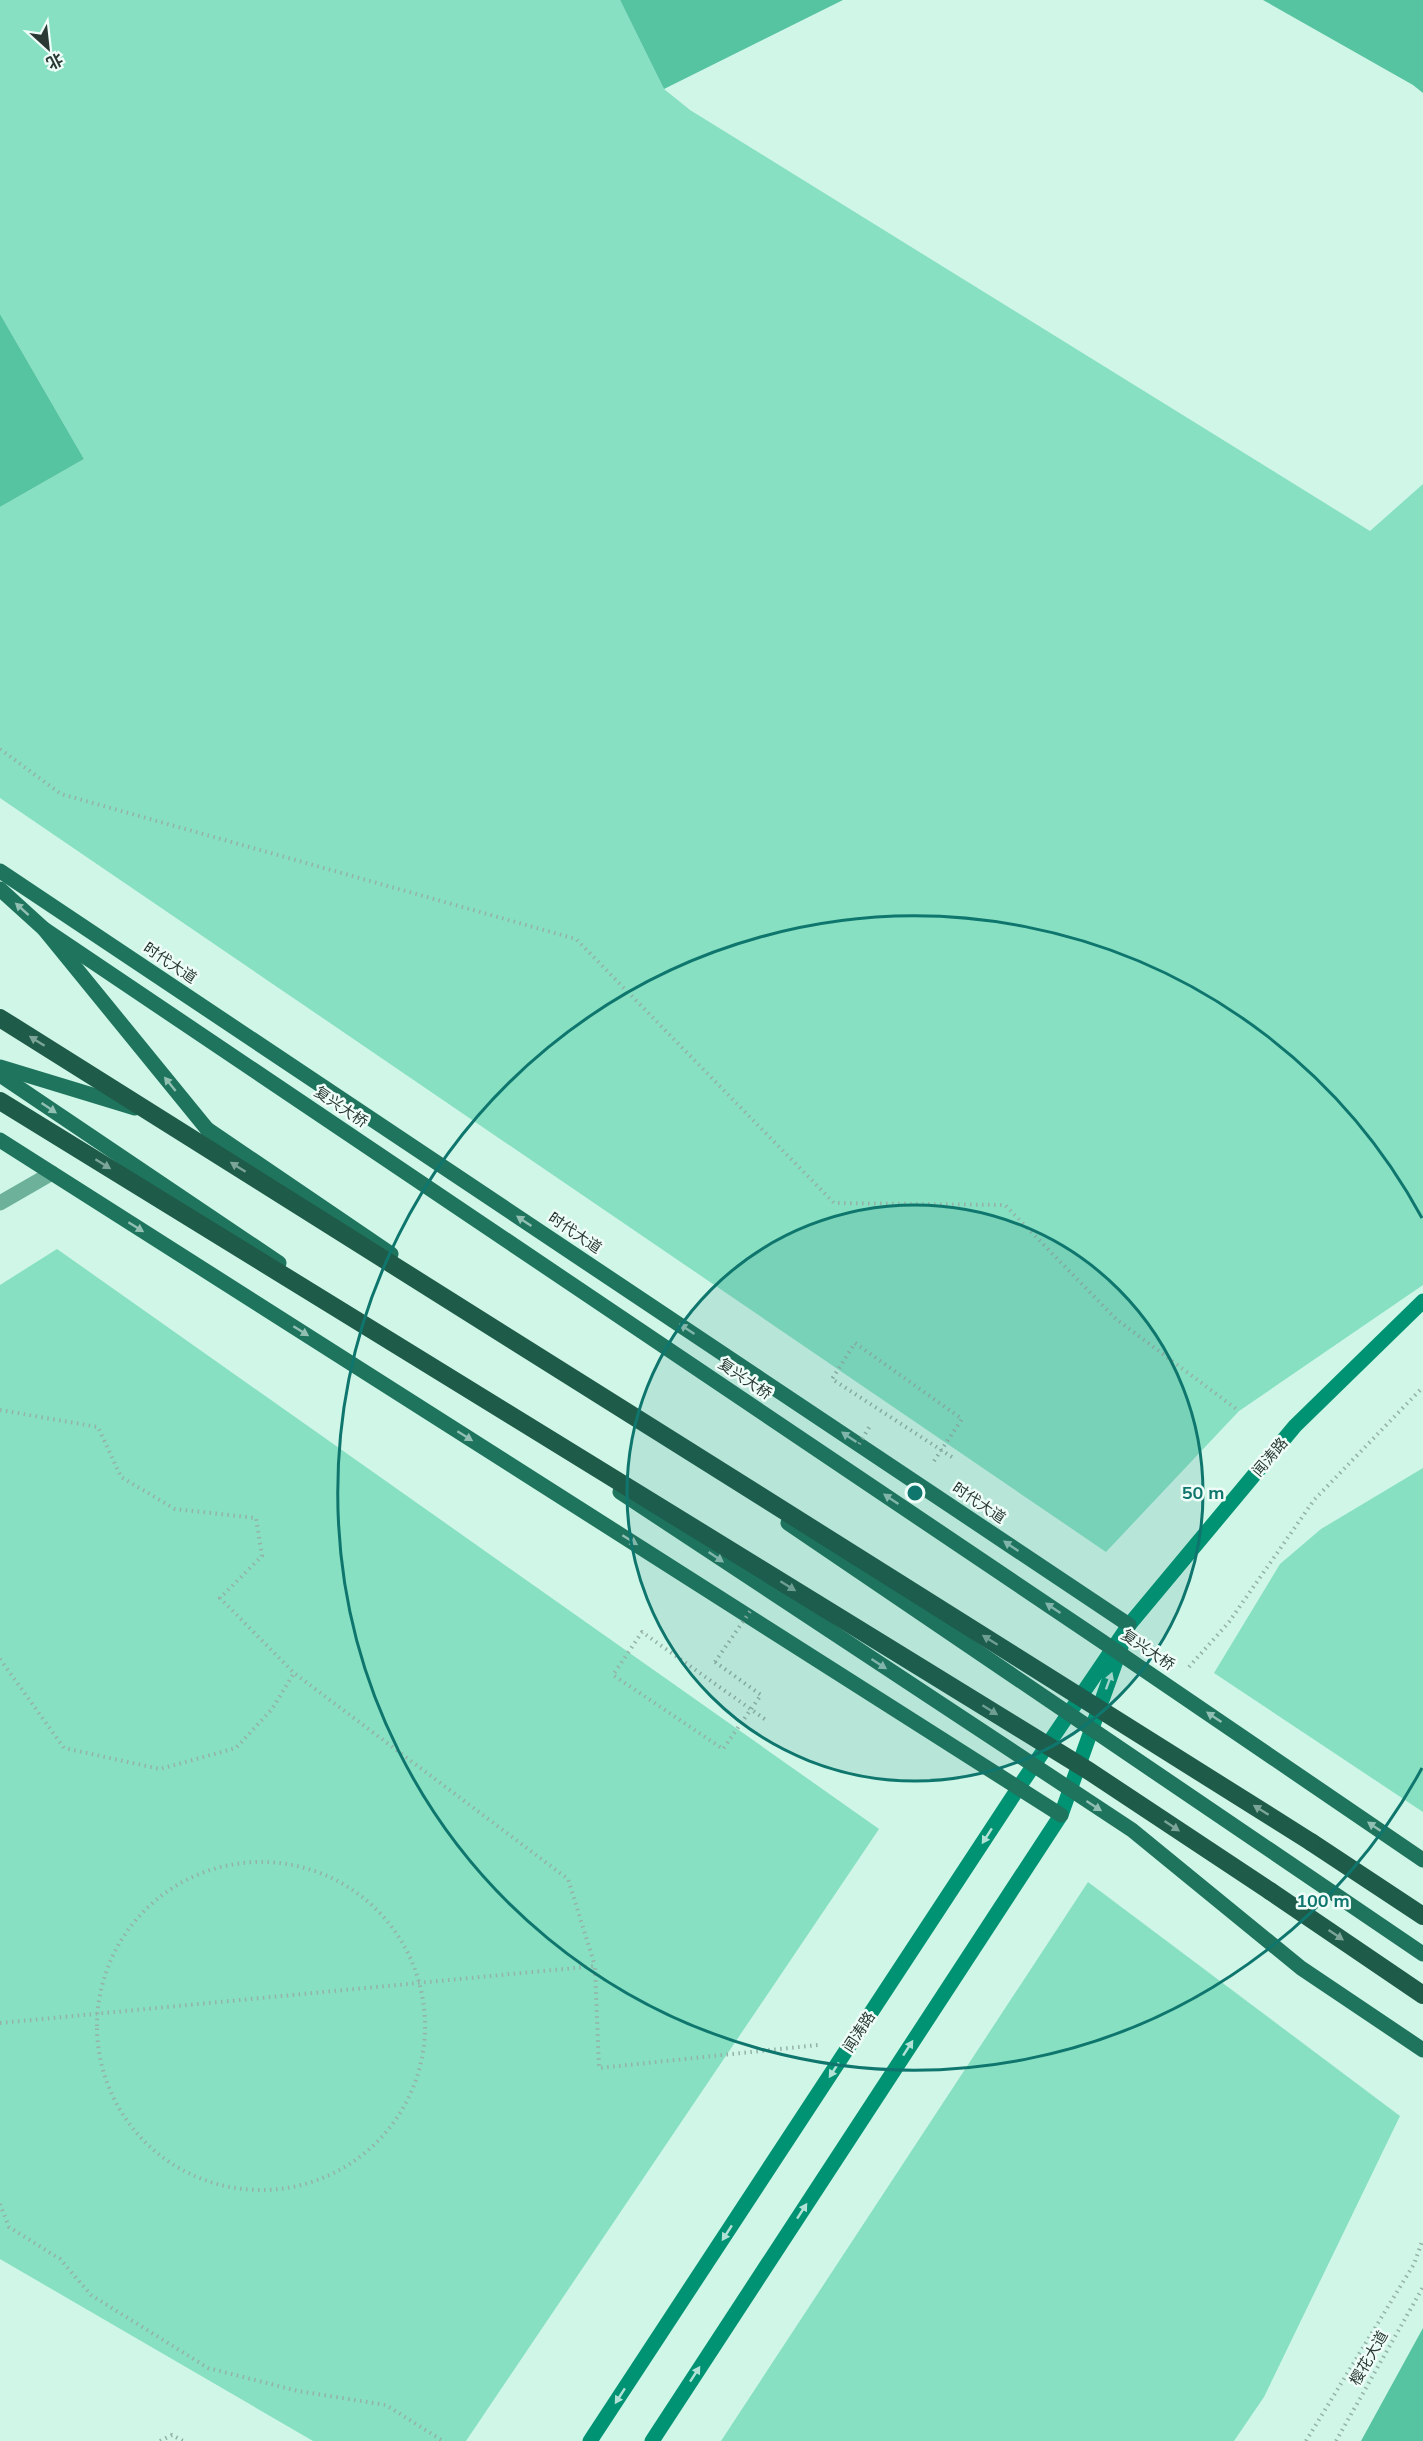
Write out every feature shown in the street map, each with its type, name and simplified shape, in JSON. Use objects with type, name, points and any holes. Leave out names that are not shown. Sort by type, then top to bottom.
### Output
[{"type":"highway","points":[[0,1018],[1311,1842],[1423,1916]]},
{"type":"highway","points":[[0,1101],[1089,1771],[1423,1995]]},
{"type":"main road","name":"时代大道","points":[[0,872],[1130,1625]]},
{"type":"main road","points":[[0,889],[44,929],[207,1129],[1423,1954]]},
{"type":"main road","name":"复兴大桥","points":[[44,929],[1090,1633],[1423,1860]]},
{"type":"main road","points":[[0,1067],[207,1129]]},
{"type":"main road","points":[[0,1076],[765,1590],[1132,1830],[1301,1968],[1423,2050]]},
{"type":"main road","points":[[0,1140],[1061,1815]]},
{"type":"main road","name":"闻涛路","points":[[590,2441],[1019,1787],[1130,1625],[1295,1426],[1423,1301]]},
{"type":"main road","name":"闻涛路","points":[[651,2441],[1061,1815],[1130,1625]]},
{"type":"street","points":[[0,1203],[52,1173]]},
{"type":"path","points":[[0,749],[62,795],[576,939],[834,1203],[1005,1205],[1116,1319],[1239,1411]]},
{"type":"path","points":[[928,1468],[940,1452],[945,1444],[962,1419],[855,1344],[832,1379],[936,1447],[946,1453],[955,1459]]},
{"type":"path","points":[[1183,1674],[1229,1622],[1314,1500],[1423,1387]]},
{"type":"path","points":[[0,1410],[98,1427],[121,1477],[175,1509],[256,1518],[262,1556],[220,1598],[294,1673],[568,1879],[595,1966],[598,2068],[853,2042]]},
{"type":"path","points":[[765,1590],[715,1662],[761,1695],[754,1704],[748,1713],[723,1749],[613,1675],[642,1632],[747,1707],[757,1714],[766,1720]]},
{"type":"path","points":[[0,1659],[63,1748],[160,1769],[236,1748],[272,1709],[294,1673]]},
{"type":"path","points":[[271,1861],[322,1872],[367,1897],[401,1936],[422,1983],[427,2039],[412,2095],[380,2142],[333,2175],[278,2191],[221,2187],[168,2163],[127,2124],[102,2072],[96,2015],[107,1965],[134,1921],[141,1914],[172,1887],[220,1866],[271,1861]]},
{"type":"path","points":[[0,2023],[595,1966]]},
{"type":"path","points":[[0,2205],[9,2227],[60,2259],[91,2295],[208,2368],[298,2391],[386,2405],[442,2441]]},
{"type":"path","points":[[1306,2441],[1414,2264],[1423,2239]]},
{"type":"path","name":"樱花大道","points":[[1336,2441],[1423,2287]]},
{"type":"path","points":[[160,2441],[172,2435],[183,2441]]},
{"type":"shaded area","points":[[0,0],[620,0],[664,89],[690,110],[1370,531],[1423,484],[1423,1285],[1239,1411],[1106,1552],[0,798],[0,507],[84,459],[0,314]]},
{"type":"shaded area","points":[[620,0],[843,0],[664,89]]},
{"type":"shaded area","points":[[1263,0],[1423,0],[1423,93],[1413,85]]},
{"type":"shaded area","points":[[0,314],[84,459],[0,507]]},
{"type":"shaded area","points":[[57,1249],[879,1829],[466,2441],[313,2441],[0,2259],[0,1285]]},
{"type":"shaded area","points":[[1423,1468],[1423,1812],[1214,1673],[1280,1564],[1321,1529]]},
{"type":"shaded area","points":[[1088,1882],[1400,2116],[1264,2397],[1234,2441],[721,2441]]},
{"type":"shaded area","points":[[1423,2328],[1423,2441],[1361,2441]]}]
